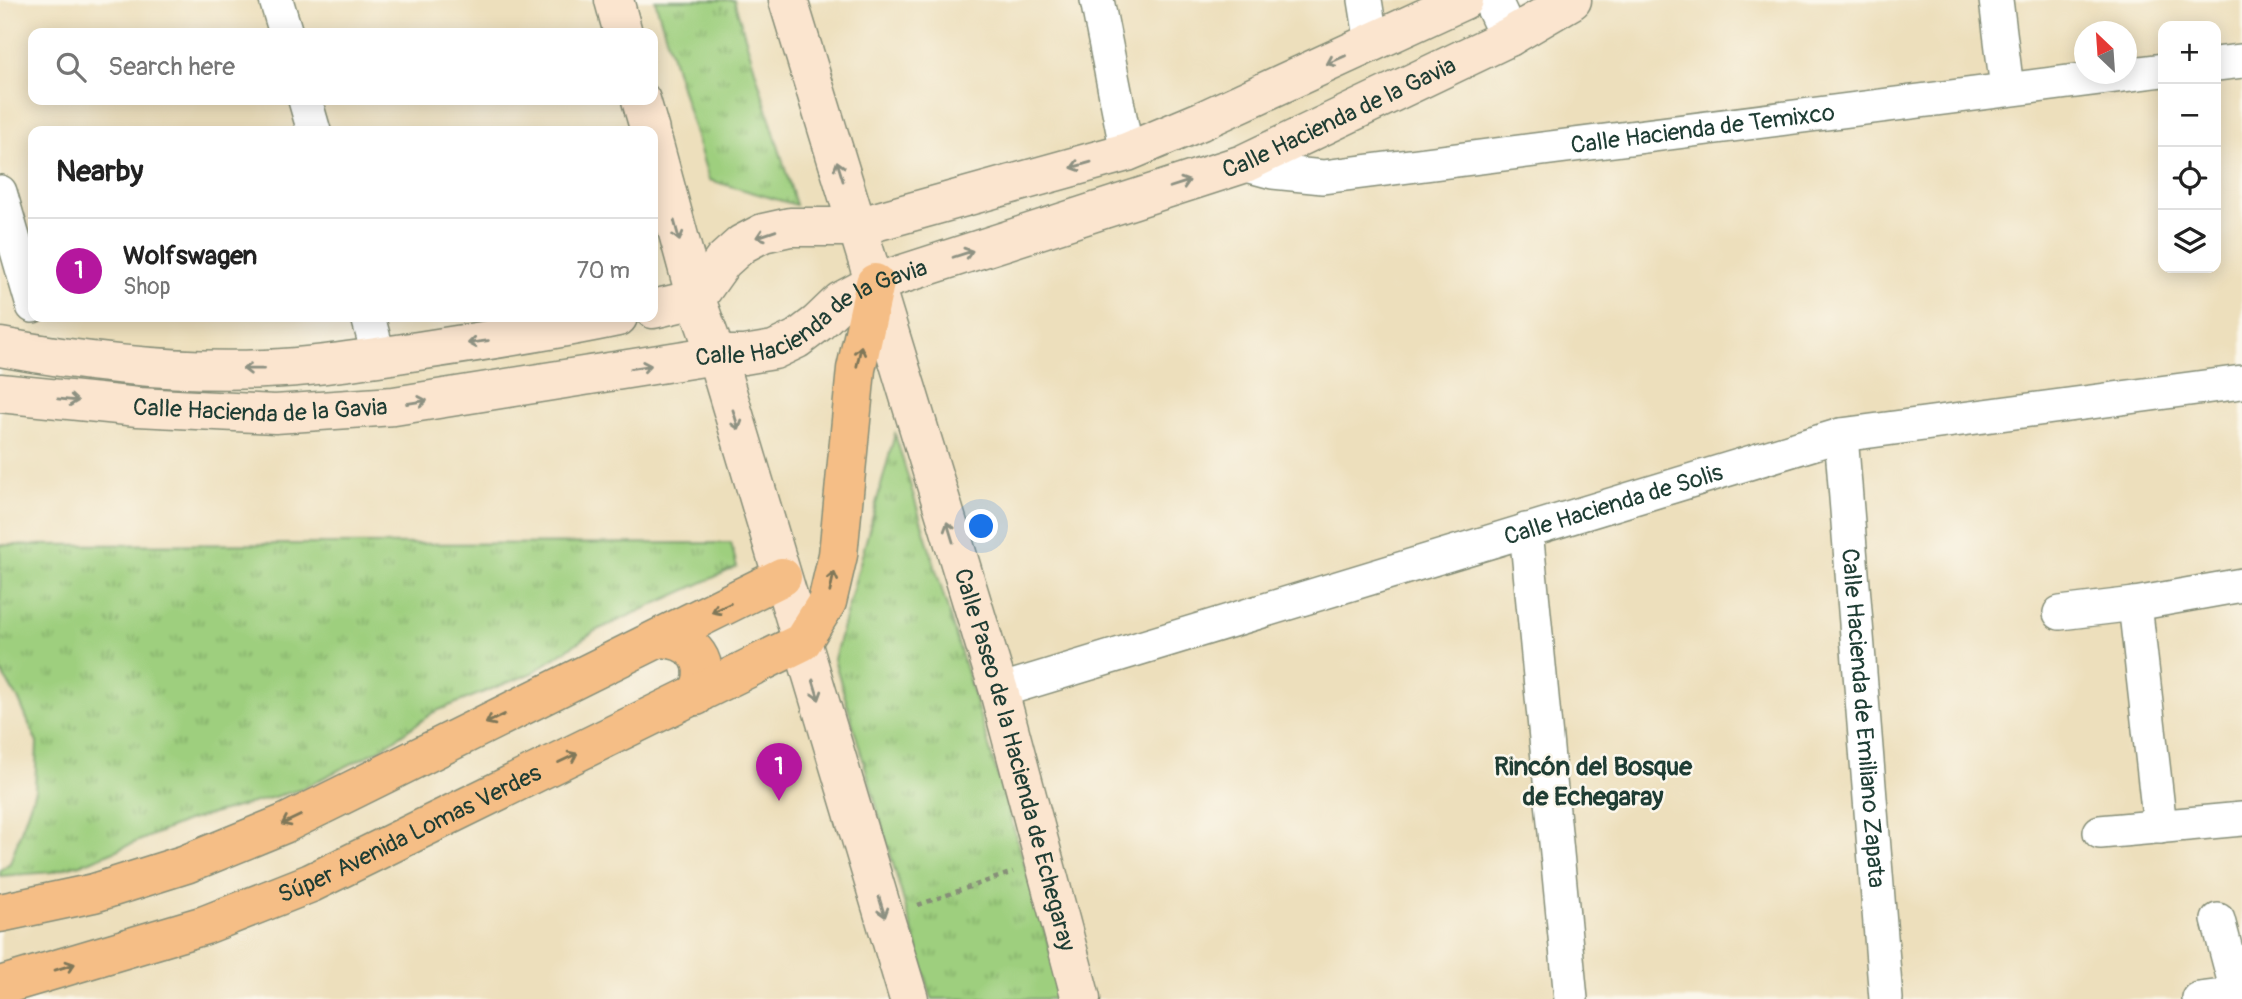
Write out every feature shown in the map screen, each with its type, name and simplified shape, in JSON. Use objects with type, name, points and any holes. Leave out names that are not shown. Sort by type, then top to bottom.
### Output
[{"type":"main road","points":[[614,0],[622,28]]},
{"type":"main road","name":"Calle Paseo de la Hacienda de Echegaray","points":[[788,0],[999,691],[1081,999]]},
{"type":"main road","points":[[658,308],[696,299],[723,261],[742,244],[763,233],[790,227],[858,227],[1127,152],[1372,44],[1464,0]]},
{"type":"main road","name":"Calle Hacienda de la Gavia","points":[[0,393],[138,407],[275,414],[394,406],[716,355],[744,355],[774,350],[797,339],[841,301],[875,283],[1243,164],[1509,37],[1572,0]]},
{"type":"main road","points":[[642,105],[649,126]]},
{"type":"main road","points":[[658,159],[696,299],[716,355],[909,999]]},
{"type":"main road","points":[[802,642],[827,602],[838,555],[856,369],[875,283]]},
{"type":"main road","name":"Calle Hacienda de la Gavia","points":[[0,347],[48,356],[152,367],[265,369],[379,357],[549,332],[595,322]]},
{"type":"main road","points":[[0,913],[94,893],[186,864],[284,824],[782,577]]},
{"type":"main road","points":[[660,638],[684,642],[699,658],[703,677],[696,696]]},
{"type":"main road","name":"Súper Avenida Lomas Verdes","points":[[0,986],[205,926],[311,883],[802,642]]},
{"type":"street","points":[[276,0],[284,28]]},
{"type":"street","points":[[1097,0],[1127,152]]},
{"type":"street","points":[[1365,0],[1372,44]]},
{"type":"street","points":[[1492,0],[1509,37]]},
{"type":"street","points":[[1996,0],[2007,89]]},
{"type":"street","points":[[2221,63],[2242,61]]},
{"type":"street","name":"Calle Hacienda de Temixco","points":[[1243,164],[1273,172],[1324,177],[2158,71]]},
{"type":"street","points":[[306,105],[313,126]]},
{"type":"street","points":[[0,192],[28,289]]},
{"type":"street","points":[[38,322],[48,356]]},
{"type":"street","points":[[369,322],[379,357]]},
{"type":"street","name":"Calle Hacienda de Solis","points":[[999,691],[1841,435],[2242,382]]},
{"type":"street","name":"Calle Hacienda de Emiliano Zapata","points":[[1841,435],[1886,999]]},
{"type":"street","points":[[1527,530],[1571,999]]},
{"type":"street","points":[[2060,613],[2135,604],[2242,585]]},
{"type":"street","points":[[2135,604],[2160,827]]},
{"type":"street","points":[[2100,832],[2242,819]]},
{"type":"street","points":[[2199,999],[2238,997],[2218,920]]},
{"type":"path","points":[[885,917],[998,877]]},
{"type":"green space","points":[[655,0],[734,0],[796,205],[709,180]]},
{"type":"green space","points":[[895,434],[1065,999],[932,999],[834,659]]},
{"type":"green space","points":[[731,543],[737,567],[595,631],[532,673],[434,712],[381,749],[299,790],[187,821],[90,861],[52,872],[0,876],[0,870],[10,863],[35,790],[37,743],[19,700],[0,671],[0,545]]},
{"type":"place","name":"Wolfswagen","points":[[779,801]]},
{"type":"district","name":"Rincón del Bosque de Echegaray","points":[[1593,781]]}]
